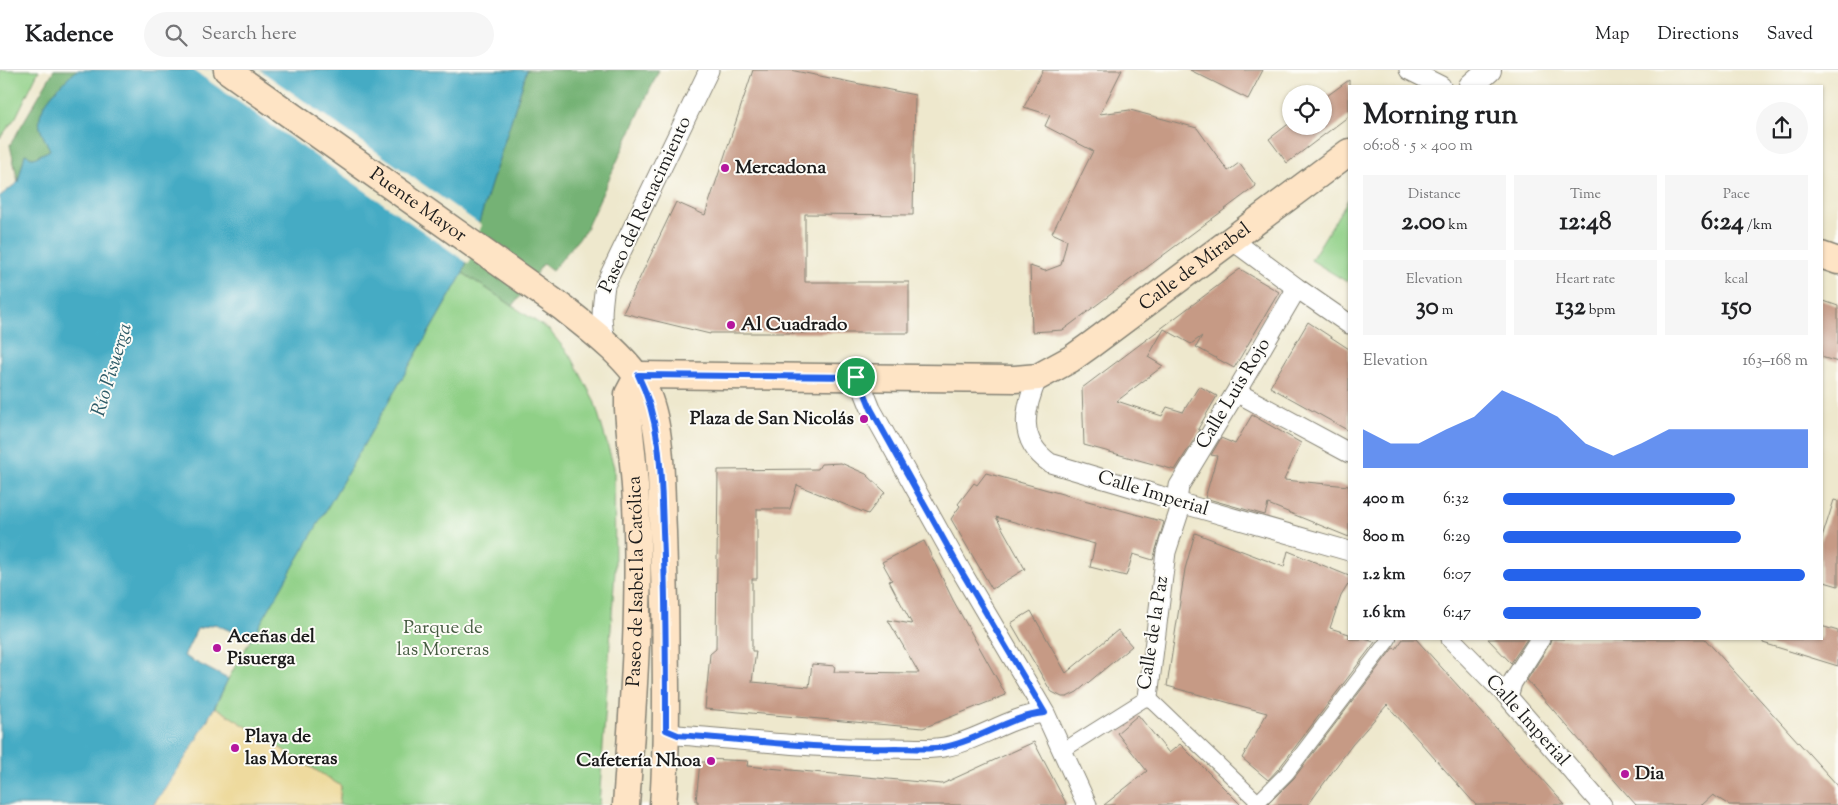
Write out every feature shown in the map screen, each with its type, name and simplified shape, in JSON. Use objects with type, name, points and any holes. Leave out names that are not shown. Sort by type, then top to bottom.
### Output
[{"type":"main road","name":"Puente Mayor","points":[[227,70],[569,312],[606,343]]},
{"type":"main road","name":"Calle de Mirabel","points":[[1038,377],[1071,359],[1346,158]]},
{"type":"main road","points":[[1823,256],[1838,261]]},
{"type":"main road","points":[[606,343],[638,375],[1015,379],[1038,377]]},
{"type":"main road","name":"Paseo de Isabel la Católica","points":[[638,375],[647,394],[654,418],[660,461],[666,606],[666,730],[663,805]]},
{"type":"main road","name":"Paseo de Isabel la Católica","points":[[626,805],[633,707],[637,583],[636,502],[628,394],[638,375]]},
{"type":"street","name":"Paseo del Renacimiento","points":[[606,343],[601,328],[605,285],[709,70]]},
{"type":"street","points":[[1409,70],[1439,85]]},
{"type":"street","points":[[1471,85],[1489,70]]},
{"type":"street","points":[[1232,240],[1348,323]]},
{"type":"street","name":"Calle Luis Rojo","points":[[1180,502],[1180,486],[1297,288]]},
{"type":"street","points":[[856,377],[861,384],[871,409],[963,574],[1045,713],[1087,805]]},
{"type":"street","name":"Calle Imperial","points":[[1038,377],[1028,402],[1026,415],[1031,442],[1039,455],[1050,463],[1348,551]]},
{"type":"street","points":[[1236,392],[1348,452]]},
{"type":"street","name":"Calle de la Paz","points":[[1062,751],[1148,697],[1166,552],[1180,502]]},
{"type":"street","points":[[1148,697],[1256,804],[1287,773],[1388,640]]},
{"type":"street","name":"Calle Imperial","points":[[1452,640],[1508,697],[1602,805]]},
{"type":"street","points":[[1508,697],[1512,683],[1539,640]]},
{"type":"street","points":[[666,730],[678,735],[859,749],[944,747],[962,742],[1018,718],[1031,714],[1045,713]]},
{"type":"green space","points":[[0,70],[39,70],[16,117],[0,138]]},
{"type":"green space","points":[[54,70],[77,70],[57,88],[42,111],[40,128],[50,150],[34,158],[25,154],[18,182],[10,145]]},
{"type":"green space","points":[[527,70],[659,70],[585,231],[552,271],[543,264],[513,306],[463,273]]},
{"type":"green space","points":[[1348,200],[1347,282],[1311,260]]},
{"type":"green space","name":"Parque de las Moreras","points":[[463,273],[549,330],[572,358],[594,400],[614,467],[615,570],[599,805],[339,805],[341,786],[215,707],[228,679]]},
{"type":"sand","name":"Playa de las Moreras","points":[[215,707],[341,786],[339,805],[153,805],[166,788]]},
{"type":"water","name":"Río Pisuerga","points":[[77,70],[527,70],[463,273],[251,640],[215,624],[197,629],[184,656],[228,679],[203,728],[164,790],[153,805],[0,805],[0,196],[18,182],[25,154],[34,158],[50,150],[40,128],[42,111],[57,88]]},
{"type":"pier","points":[[193,70],[260,70],[481,225],[469,264]]},
{"type":"building","points":[[753,70],[790,70],[915,95],[913,215],[805,214],[805,282],[909,282],[909,333],[710,334],[623,313],[676,202],[705,215]]},
{"type":"building","points":[[1043,70],[1122,70],[1100,114],[1130,110],[1197,128],[1228,171],[1239,163],[1256,186],[1063,330],[1032,332],[1030,266],[1045,271],[1061,265],[1067,240],[1052,233],[1093,151],[1045,126],[1050,115],[1024,107]]},
{"type":"building","points":[[1190,70],[1263,70],[1248,99]]},
{"type":"building","points":[[1349,80],[1348,85],[1348,117],[1332,129],[1332,92]]},
{"type":"building","points":[[1282,129],[1282,135],[1324,135],[1287,163],[1269,139]]},
{"type":"building","points":[[1240,269],[1279,292],[1234,368],[1196,347],[1202,336],[1191,344],[1164,329],[1148,357],[1163,366],[1117,401],[1162,416],[1167,407],[1183,412],[1199,386],[1217,396],[1198,429],[1200,430],[1175,470],[1084,445],[1082,388]]},
{"type":"building","points":[[1823,301],[1838,306],[1838,362],[1823,358]]},
{"type":"building","points":[[1308,322],[1348,348],[1348,430],[1270,387]]},
{"type":"building","points":[[1252,415],[1301,443],[1284,480],[1348,486],[1348,537],[1268,504],[1265,515],[1205,498],[1217,456],[1211,455],[1221,438],[1235,444]]},
{"type":"building","points":[[841,463],[866,474],[885,492],[868,514],[797,485],[790,509],[757,509],[757,579],[752,579],[752,651],[756,651],[752,682],[809,687],[812,664],[835,666],[834,672],[919,673],[888,620],[912,624],[889,581],[892,580],[882,562],[924,541],[953,600],[1006,695],[923,728],[705,709],[710,654],[716,649],[718,470],[818,469],[821,464]]},
{"type":"building","points":[[986,473],[1164,522],[1153,560],[1133,554],[1126,576],[1090,567],[1095,544],[996,517],[1025,569],[992,589],[951,519],[960,506],[958,504],[974,483],[977,485]]},
{"type":"building","points":[[1834,500],[1838,501],[1838,586],[1823,582],[1823,535]]},
{"type":"building","points":[[1195,533],[1284,567],[1288,551],[1348,576],[1348,585],[1341,596],[1330,628],[1348,634],[1348,640],[1375,642],[1280,767],[1268,780],[1242,758],[1267,713],[1167,686],[1185,569]]},
{"type":"building","points":[[1031,611],[1066,673],[1118,630],[1132,646],[1077,692],[1067,697],[1062,697],[1052,692],[1049,688],[1011,623]]},
{"type":"building","points":[[1823,627],[1838,631],[1838,666],[1763,643],[1763,640],[1823,640]]},
{"type":"building","points":[[1402,640],[1417,640],[1565,805],[1476,805],[1387,705],[1352,745],[1308,805],[1267,805],[1294,778],[1393,648],[1396,649]]},
{"type":"building","points":[[1489,640],[1526,640],[1511,663]]},
{"type":"building","points":[[1551,640],[1706,640],[1838,786],[1838,805],[1729,805],[1713,795],[1702,805],[1636,805],[1527,680]]},
{"type":"building","points":[[1138,715],[1169,753],[1180,744],[1241,805],[1104,805],[1147,771],[1117,733]]},
{"type":"building","points":[[1034,742],[1067,805],[698,805],[698,801],[696,801],[700,762],[706,762],[706,759],[748,761],[747,766],[942,784]]},
{"type":"place","name":"Mercadona","points":[[725,168]]},
{"type":"place","name":"Al Cuadrado","points":[[731,325]]},
{"type":"place","name":"Plaza de San Nicolás","points":[[864,419]]},
{"type":"place","name":"Aceñas del Pisuerga","points":[[217,648]]},
{"type":"place","name":"Playa de las Moreras","points":[[235,748]]},
{"type":"place","name":"Cafetería Nhoa","points":[[711,761]]},
{"type":"place","name":"Dia","points":[[1625,774]]},
{"type":"route","points":[[638,375],[856,377],[861,384],[871,409],[963,574],[1045,713],[1031,714],[1018,718],[962,742],[944,747],[859,749],[678,735],[666,730],[666,606],[660,461],[654,418],[647,394],[638,375]]}]
